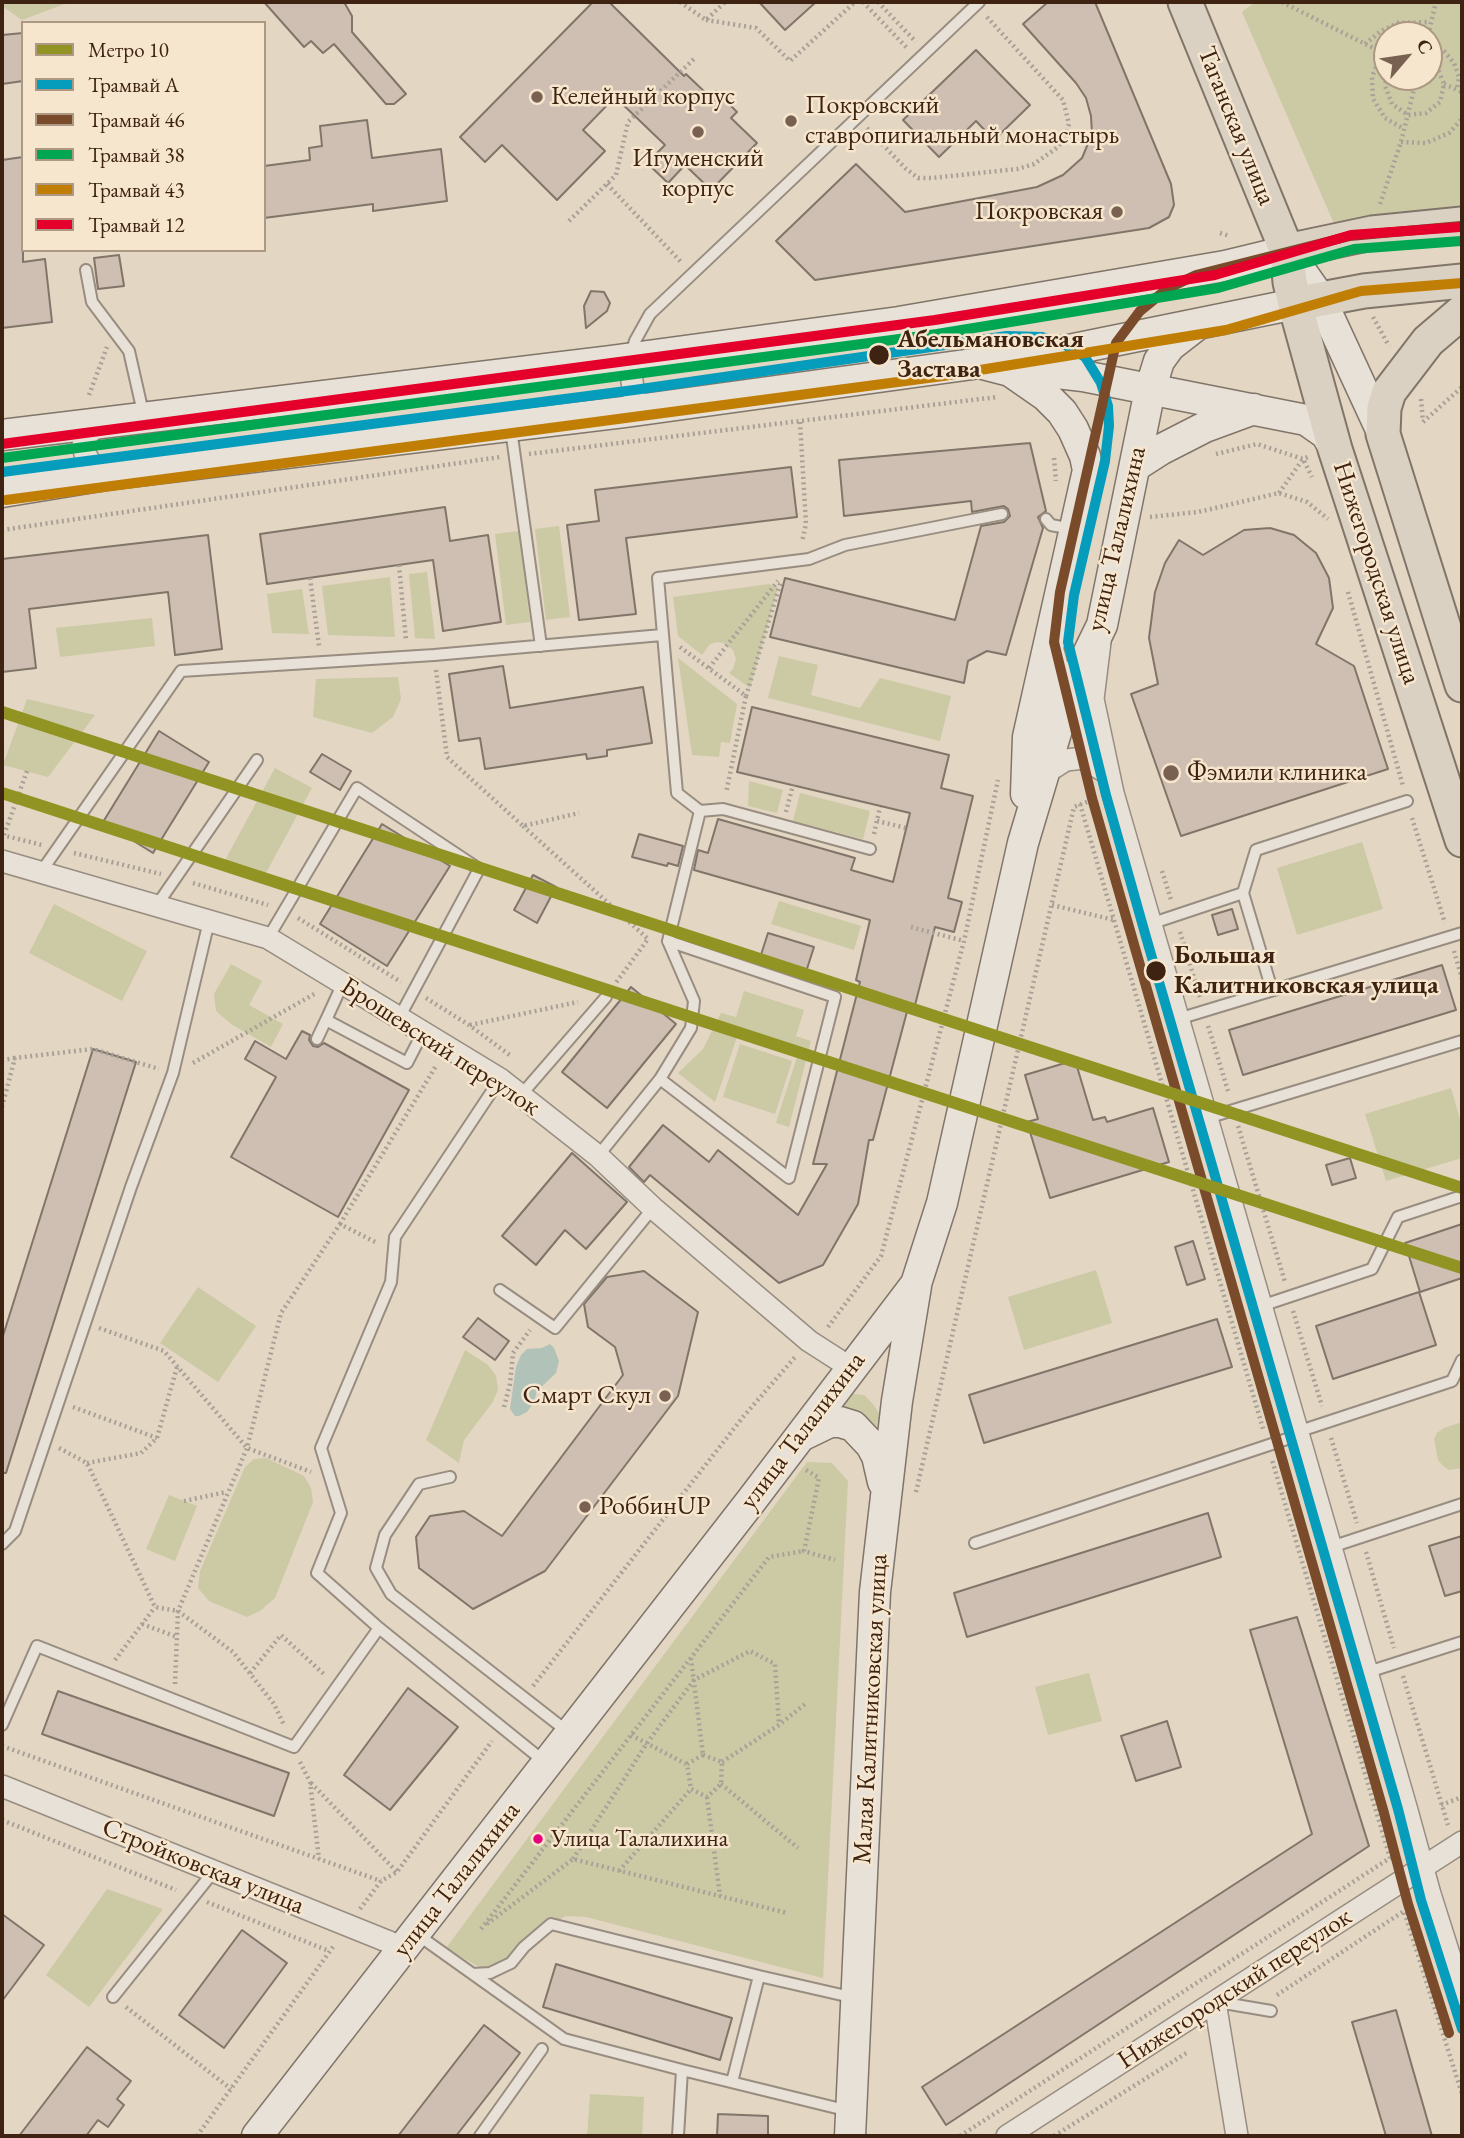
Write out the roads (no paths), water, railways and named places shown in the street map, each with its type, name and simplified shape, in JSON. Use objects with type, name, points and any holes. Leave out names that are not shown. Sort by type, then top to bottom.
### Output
[{"type":"main road","name":"Таганская улица","points":[[1188,5],[1287,251],[1290,282],[1307,301]]},
{"type":"main road","points":[[1287,251],[1372,233],[1462,223]]},
{"type":"main road","points":[[1307,301],[1364,291],[1462,281]]},
{"type":"main road","name":"Нижегородская улица","points":[[1307,301],[1335,449],[1462,840]]},
{"type":"main road","points":[[1383,434],[1384,408],[1389,392],[1428,341],[1462,312]]},
{"type":"main road","name":"Нижегородская улица","points":[[1383,434],[1462,685]]},
{"type":"street","points":[[2,435],[629,359],[918,319],[1225,266],[1287,251]]},
{"type":"street","points":[[2,492],[112,474],[636,410],[980,363],[1197,325],[1307,301]]},
{"type":"street","name":"Нижегородская улица","points":[[1307,301],[1383,434]]},
{"type":"street","name":"улица Талалихина","points":[[257,2136],[916,1283],[942,1203],[1023,843],[1044,774],[1102,625],[1150,390],[1159,361],[1170,346],[1197,325]]},
{"type":"street","points":[[629,359],[636,410]]},
{"type":"street","points":[[980,363],[1083,376],[1306,420],[1326,434],[1335,449]]},
{"type":"street","name":"улица Талалихина","points":[[980,363],[1010,371],[1046,396],[1068,421],[1085,456],[1088,470],[1067,528],[1050,640],[1028,737],[1023,843]]},
{"type":"street","points":[[1135,466],[1205,427],[1254,409]]},
{"type":"street","points":[[105,424],[90,431],[83,445],[94,468],[112,474]]},
{"type":"street","points":[[1102,625],[1093,699],[1113,793],[1422,1867],[1462,1995]]},
{"type":"street","points":[[1050,640],[1068,709],[1113,793]]},
{"type":"street","points":[[1032,723],[1043,716],[1068,709],[1100,729]]},
{"type":"street","points":[[1044,774],[1066,760],[1084,758],[1101,770]]},
{"type":"street","name":"Брошевский переулок","points":[[2,861],[268,938],[500,1079],[598,1156],[653,1208],[809,1341],[851,1368]]},
{"type":"street","name":"Малая Калитниковская улица","points":[[851,2124],[875,1592],[901,1499],[897,1401],[916,1283]]},
{"type":"street","points":[[851,1368],[866,1370],[881,1380],[897,1401]]},
{"type":"street","points":[[800,1436],[830,1422],[853,1426],[871,1445],[901,1499]]},
{"type":"street","name":"Стройковская улица","points":[[2,1786],[348,1925],[410,1941]]},
{"type":"street","name":"Нижегородский переулок","points":[[1007,2136],[1458,1844]]},
{"type":"street","points":[[1215,2002],[1237,2136]]},
{"type":"lane","points":[[629,359],[635,341],[650,314],[978,3]]},
{"type":"lane","points":[[86,270],[92,302],[129,351],[144,419]]},
{"type":"lane","points":[[510,426],[541,646]]},
{"type":"lane","points":[[870,849],[723,809],[700,811],[677,793],[658,578],[809,559],[845,545],[1002,514]]},
{"type":"lane","points":[[1046,519],[1051,525],[1067,528]]},
{"type":"lane","points":[[41,872],[181,671],[408,657],[662,635]]},
{"type":"lane","points":[[157,905],[257,760]]},
{"type":"lane","points":[[268,938],[357,788],[479,869],[399,1018]]},
{"type":"lane","points":[[1272,990],[1243,893],[1256,850],[1407,801]]},
{"type":"lane","points":[[598,1156],[660,1079],[691,1028],[694,1001],[668,942],[700,811]]},
{"type":"lane","points":[[1150,925],[1243,893]]},
{"type":"lane","points":[[2,1544],[15,1531],[131,1187],[173,1073],[209,921]]},
{"type":"lane","points":[[1178,1019],[1462,933]]},
{"type":"lane","points":[[660,1079],[789,1178],[835,997],[668,942]]},
{"type":"lane","points":[[317,1039],[340,982]]},
{"type":"lane","points":[[521,1095],[606,997]]},
{"type":"lane","points":[[326,1020],[407,1063],[423,1032]]},
{"type":"lane","points":[[1206,1118],[1462,1041]]},
{"type":"lane","points":[[500,1079],[395,1237],[391,1282],[321,1448],[341,1513],[317,1573],[379,1628],[547,1764]]},
{"type":"lane","points":[[1261,1306],[1372,1269],[1398,1217],[1462,1196]]},
{"type":"lane","points":[[500,1290],[555,1328],[653,1208]]},
{"type":"lane","points":[[975,1543],[1452,1381],[1462,1360]]},
{"type":"lane","points":[[450,1477],[419,1484],[385,1535],[376,1568],[391,1594],[570,1734]]},
{"type":"lane","points":[[1331,1547],[1462,1504]]},
{"type":"lane","points":[[2,1725],[37,1646],[294,1747],[379,1628]]},
{"type":"lane","points":[[1367,1672],[1462,1642]]},
{"type":"lane","points":[[113,1997],[214,1871]]},
{"type":"lane","points":[[473,1974],[490,1973],[511,1963],[524,1947],[551,1924],[857,1999]]},
{"type":"lane","points":[[410,1941],[473,1974],[564,2039],[732,2082],[851,2124]]},
{"type":"lane","points":[[732,2082],[758,1976]]},
{"type":"lane","points":[[1215,2002],[1271,2011]]},
{"type":"lane","points":[[480,2136],[542,2049]]},
{"type":"lane","points":[[678,2136],[682,2070]]},
{"type":"metro line","name":"10","points":[[2,712],[1462,1188]]},
{"type":"metro line","name":"10","points":[[2,793],[1462,1268]]},
{"type":"tram line","name":"46","points":[[1449,2033],[1408,1904],[1092,798],[1054,642],[1060,592],[1116,343],[1140,311],[1167,289],[1196,275],[1350,236],[1461,226]]},
{"type":"tram line","name":"12","points":[[2,444],[935,320],[1215,275],[1351,235],[1460,227]]},
{"type":"tram line","name":"38","points":[[2,458],[937,334],[1218,288],[1354,249],[1461,241]]},
{"type":"tram line","name":"43","points":[[6,500],[943,376],[1226,330],[1361,291],[1462,283]]},
{"type":"tram line","name":"А","points":[[2,472],[634,390],[1007,336],[1042,337],[1062,343],[1085,357],[1101,383],[1108,406],[1109,426],[1105,461],[1074,595],[1068,642],[1106,795],[1146,937],[1398,1809],[1421,1900],[1462,2029]]},
{"type":"place","name":"Келейный корпус","points":[[537,97]]},
{"type":"place","name":"Покровский ставропигиальный монастырь","points":[[791,121]]},
{"type":"place","name":"Игуменский корпус","points":[[698,132]]},
{"type":"place","name":"Покровская","points":[[1117,212]]},
{"type":"place","name":"Абельмановская Застава","points":[[879,355]]},
{"type":"place","name":"Фэмили клиника","points":[[1171,773]]},
{"type":"place","name":"Большая Калитниковская улица","points":[[1156,971]]},
{"type":"place","name":"Смарт Скул","points":[[665,1396]]},
{"type":"place","name":"РоббинUP","points":[[585,1507]]},
{"type":"place","name":"Улица Талалихина","points":[[538,1839]]}]
